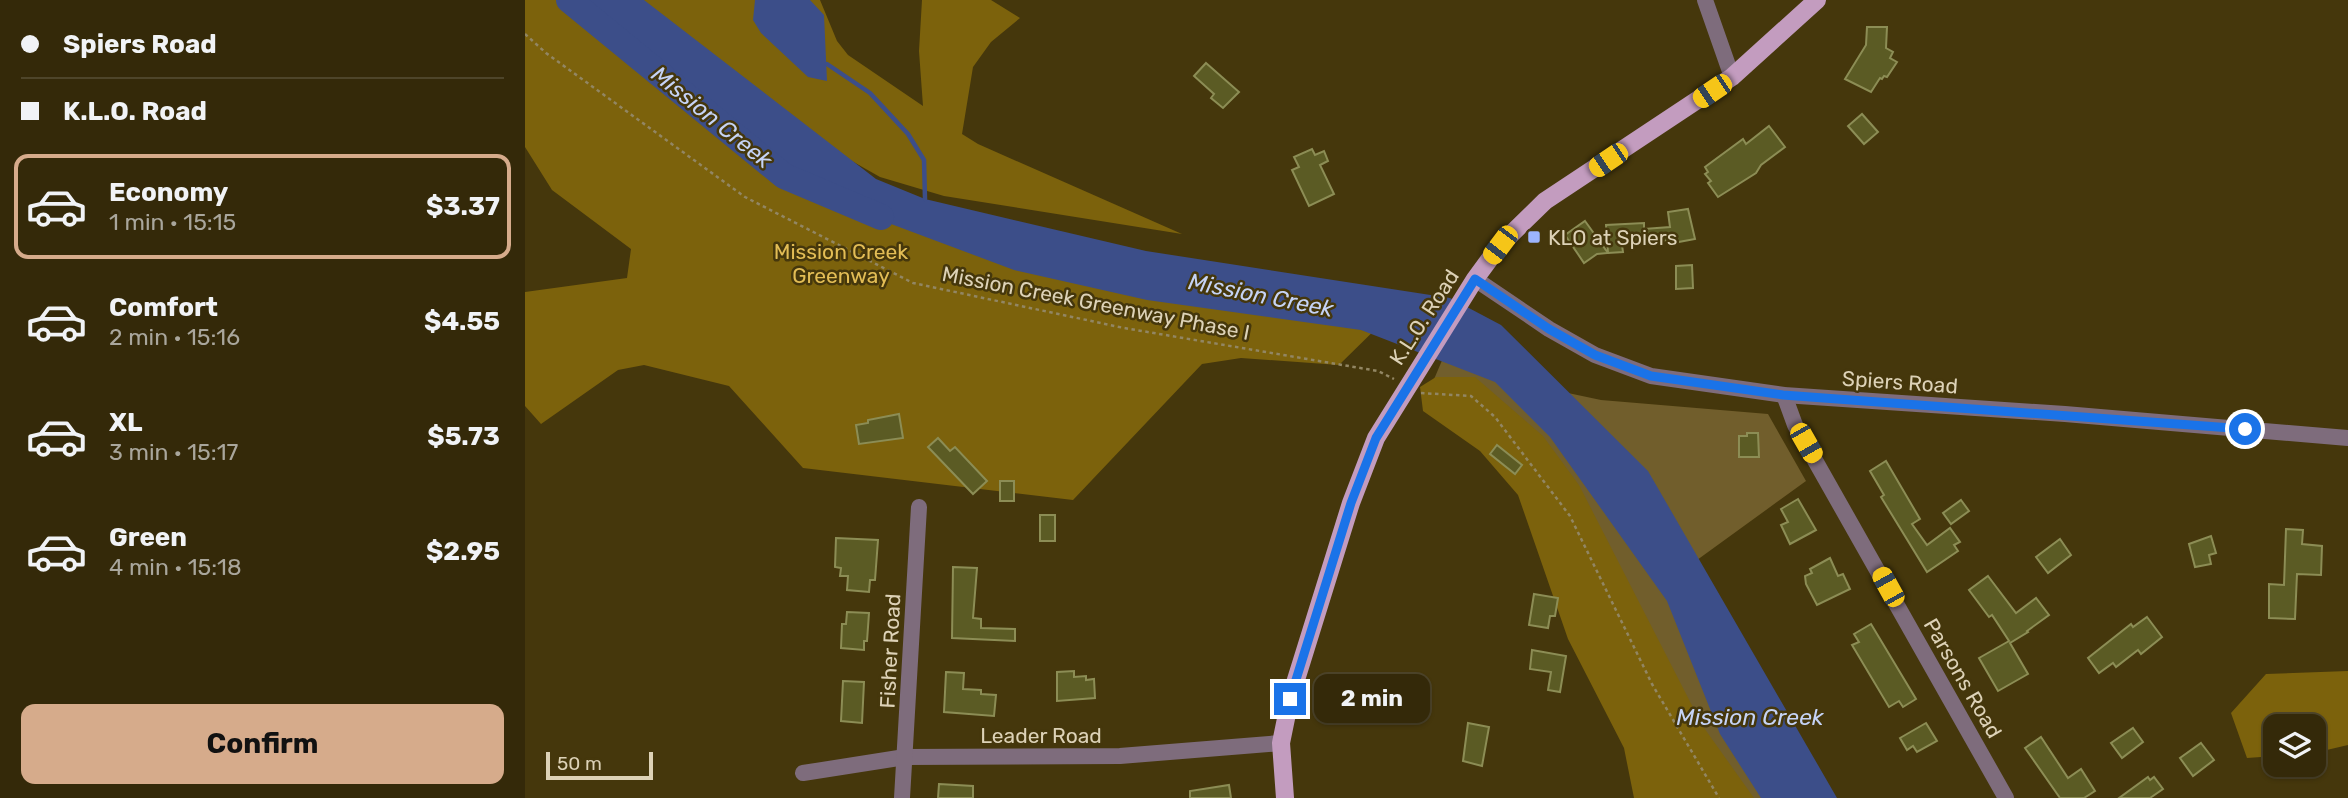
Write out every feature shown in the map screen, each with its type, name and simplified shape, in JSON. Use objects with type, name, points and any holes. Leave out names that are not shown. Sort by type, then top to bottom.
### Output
[{"type":"main road","name":"K.L.O. Road","points":[[1285,798],[1281,743],[1290,699],[1351,503],[1376,438],[1475,279],[1500,245],[1545,201],[1733,77],[1817,0]]},
{"type":"street","points":[[1705,0],[1733,77]]},
{"type":"street","name":"Spiers Road","points":[[1475,279],[1549,329],[1595,355],[1651,376],[1783,395],[2065,414],[2348,438]]},
{"type":"street","name":"Parsons Road","points":[[1783,395],[1795,425],[2006,798]]},
{"type":"street","name":"Fisher Road","points":[[902,798],[919,507]]},
{"type":"street","name":"Leader Road","points":[[803,773],[905,757],[1120,757],[1281,743]]},
{"type":"path","name":"Mission Creek Greenway Phase I","points":[[525,34],[546,53],[745,197],[913,283],[1124,328],[1378,371],[1406,387],[1471,396],[1495,417],[1570,516],[1652,684],[1719,798]]},
{"type":"shaded area","points":[[1455,330],[1568,393],[1601,400],[1768,414],[1806,481],[1675,576],[1818,798],[1718,798],[1528,482],[1426,398]]},
{"type":"green space","name":"Mission Creek Greenway","points":[[525,0],[559,0],[712,121],[844,192],[1392,313],[1339,365],[1241,358],[1202,364],[1073,500],[803,468],[729,386],[644,365],[618,370],[541,424],[525,406],[525,292],[627,278],[631,249],[552,190],[525,147]]},
{"type":"green space","points":[[636,0],[820,0],[837,41],[848,55],[923,106],[919,51],[922,0],[991,0],[1020,18],[991,42],[973,67],[962,134],[978,144],[1182,234],[944,196],[880,177],[820,143]]},
{"type":"green space","points":[[1436,377],[1475,377],[1543,436],[1579,485],[1702,725],[1754,798],[1634,798],[1624,748],[1568,639],[1518,495],[1480,451],[1423,411],[1420,387]]},
{"type":"green space","points":[[2348,671],[2348,745],[2326,750],[2326,714],[2263,714],[2263,757],[2247,758],[2231,713],[2266,674]]},
{"type":"water","name":"Mission Creek","points":[[574,0],[644,0],[876,179],[925,199],[1146,251],[1450,298],[1501,325],[1648,471],[1837,798],[1761,798],[1720,734],[1667,601],[1550,437],[1495,382],[1361,330],[1147,300],[1014,270],[867,215],[734,131],[609,25]]},
{"type":"water","points":[[755,0],[810,0],[824,15],[827,81],[808,77],[761,33],[753,20]]},
{"type":"building","points":[[1867,27],[1887,27],[1886,48],[1893,52],[1890,58],[1897,62],[1887,77],[1880,78],[1871,92],[1845,79],[1866,45]]},
{"type":"building","points":[[1206,63],[1239,92],[1223,108],[1211,98],[1214,94],[1194,76]]},
{"type":"building","points":[[1862,114],[1878,132],[1864,144],[1848,126]]},
{"type":"building","points":[[1769,126],[1785,147],[1761,165],[1756,173],[1718,197],[1708,183],[1711,181],[1705,174],[1708,172],[1705,167],[1743,139],[1746,144]]},
{"type":"building","points":[[1312,149],[1315,155],[1324,151],[1328,161],[1320,165],[1334,194],[1309,206],[1292,170],[1299,167],[1294,157]]},
{"type":"building","points":[[1688,209],[1695,239],[1673,243],[1672,240],[1622,245],[1623,252],[1608,253],[1606,225],[1644,223],[1644,229],[1670,227],[1668,212]]},
{"type":"building","points":[[1585,221],[1608,253],[1597,254],[1584,263],[1565,235]]},
{"type":"building","points":[[1692,265],[1693,288],[1676,289],[1676,266]]},
{"type":"building","points":[[899,414],[903,438],[859,444],[856,425]]},
{"type":"building","points":[[1747,433],[1758,433],[1759,457],[1739,457],[1739,436],[1747,436]]},
{"type":"building","points":[[938,438],[950,451],[955,447],[987,481],[973,494],[928,447]]},
{"type":"building","points":[[1497,445],[1522,465],[1515,474],[1490,454]]},
{"type":"building","points":[[1886,461],[1920,519],[1912,524],[1927,545],[1950,528],[1960,542],[1954,545],[1958,551],[1927,572],[1881,497],[1884,495],[1870,471]]},
{"type":"building","points":[[1000,481],[1014,481],[1014,501],[1000,501]]},
{"type":"building","points":[[1798,499],[1816,530],[1790,544],[1781,525],[1788,522],[1781,509]]},
{"type":"building","points":[[1961,500],[1969,511],[1951,524],[1943,513]]},
{"type":"building","points":[[1040,515],[1055,515],[1055,541],[1040,541]]},
{"type":"building","points":[[2286,529],[2303,530],[2302,544],[2322,546],[2321,575],[2297,574],[2295,619],[2269,618],[2269,584],[2284,585]]},
{"type":"building","points":[[2211,536],[2216,553],[2209,555],[2211,564],[2195,567],[2189,544]]},
{"type":"building","points":[[836,538],[878,540],[875,580],[870,580],[869,592],[847,590],[848,576],[840,576],[841,568],[835,567]]},
{"type":"building","points":[[2060,539],[2071,555],[2048,573],[2036,557]]},
{"type":"building","points":[[1830,558],[1838,576],[1843,574],[1850,589],[1817,605],[1806,584],[1805,576],[1812,573],[1810,569]]},
{"type":"building","points":[[953,567],[977,568],[973,618],[981,619],[981,628],[1015,629],[1015,641],[952,638]]},
{"type":"building","points":[[1988,576],[2016,613],[2036,598],[2049,615],[2010,643],[2028,674],[1998,691],[1979,658],[2009,641],[1992,615],[1989,617],[1969,590]]},
{"type":"building","points":[[1534,594],[1558,598],[1555,616],[1550,616],[1548,628],[1529,625]]},
{"type":"building","points":[[847,612],[869,613],[864,650],[841,648],[842,624],[846,624]]},
{"type":"building","points":[[2147,617],[2162,637],[2141,654],[2138,650],[2116,667],[2113,663],[2099,673],[2088,658],[2131,624],[2133,627]]},
{"type":"building","points":[[1871,624],[1916,699],[1903,707],[1899,701],[1889,707],[1852,645],[1859,642],[1854,634]]},
{"type":"building","points":[[1532,650],[1566,656],[1560,692],[1548,690],[1551,672],[1530,669]]},
{"type":"building","points":[[1074,671],[1074,677],[1086,676],[1086,680],[1094,679],[1095,698],[1057,701],[1057,672]]},
{"type":"building","points":[[946,672],[964,673],[963,689],[981,690],[981,694],[996,695],[994,716],[944,712]]},
{"type":"building","points":[[843,681],[864,682],[862,723],[841,721]]},
{"type":"building","points":[[1468,723],[1489,727],[1482,766],[1463,761]]},
{"type":"building","points":[[1926,723],[1937,741],[1917,752],[1913,746],[1907,750],[1900,738]]},
{"type":"building","points":[[2133,728],[2143,742],[2122,758],[2111,743]]},
{"type":"building","points":[[2041,737],[2068,778],[2081,769],[2095,791],[2084,798],[2060,798],[2025,748]]},
{"type":"building","points":[[2201,743],[2214,760],[2193,776],[2180,758]]},
{"type":"building","points":[[2148,777],[2150,780],[2154,777],[2163,789],[2150,798],[2119,798]]},
{"type":"building","points":[[939,784],[973,786],[973,798],[938,798]]},
{"type":"building","points":[[1229,785],[1231,798],[1190,798],[1190,791]]},
{"type":"waterway","name":"Mission Creek","points":[[569,0],[784,176],[881,217]]},
{"type":"waterway","points":[[827,64],[870,93],[908,134],[924,160],[925,199]]},
{"type":"place","name":"KLO at Spiers","points":[[1534,237]]},
{"type":"route","points":[[1290,699],[1351,503],[1376,438],[1475,279],[1549,329],[1595,355],[1651,376],[1783,395],[2245,429]]}]
